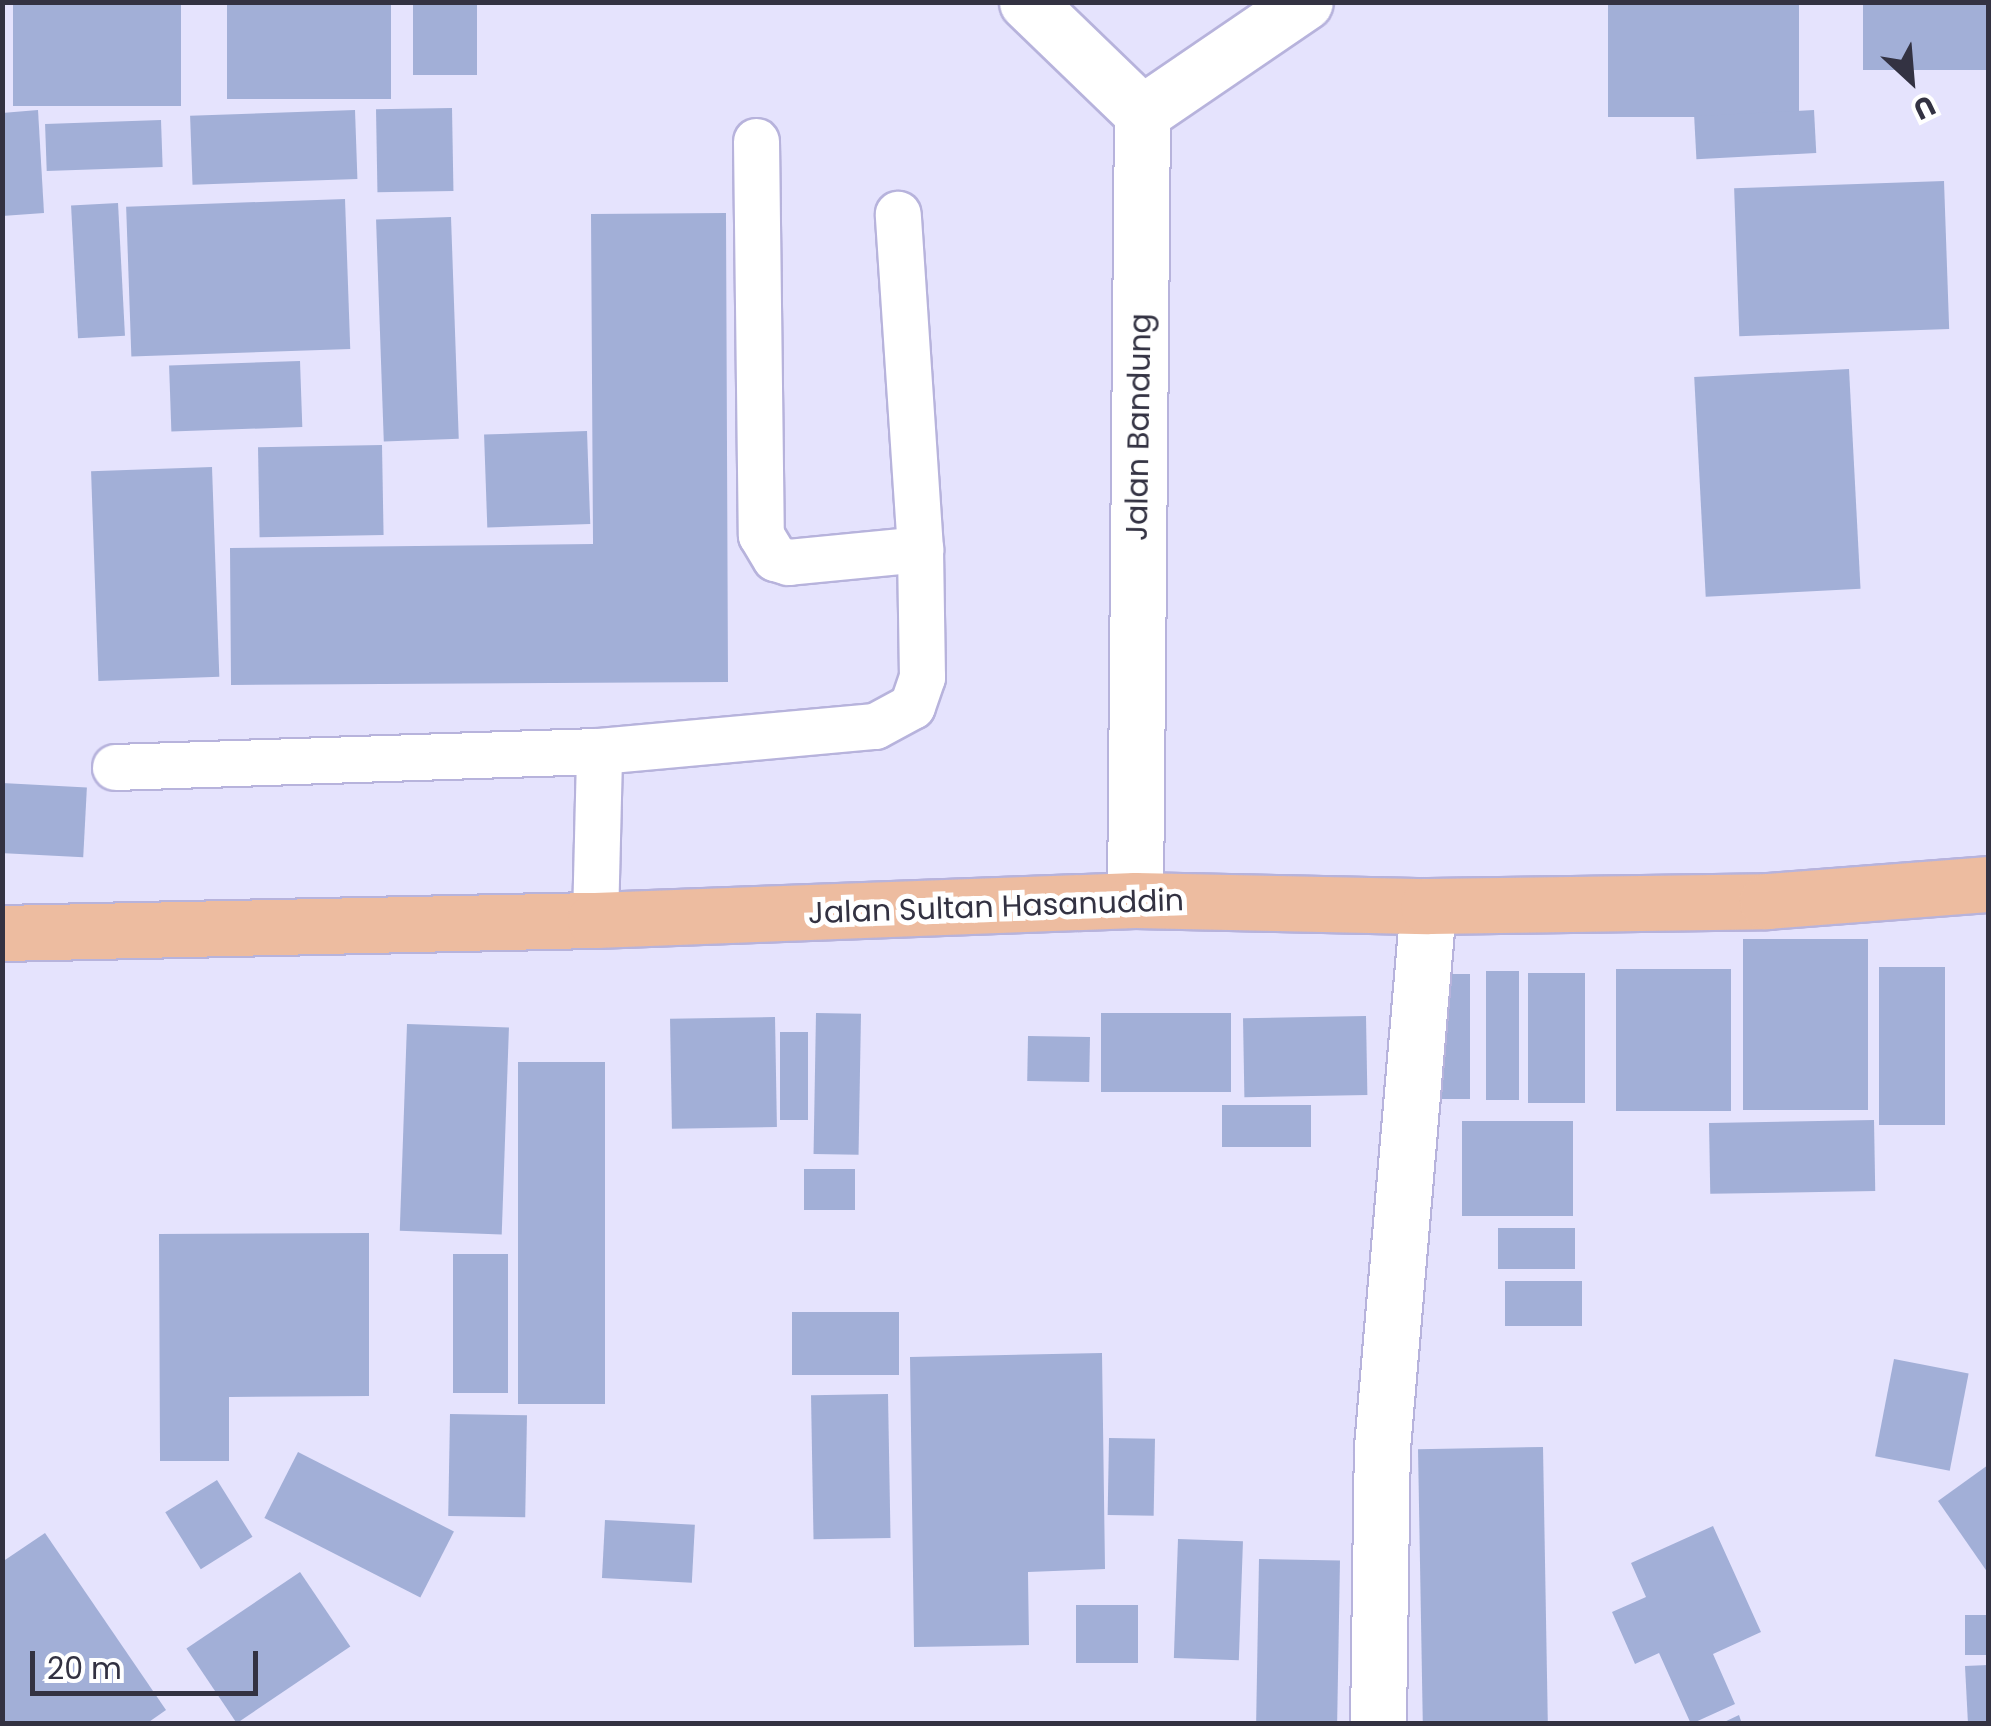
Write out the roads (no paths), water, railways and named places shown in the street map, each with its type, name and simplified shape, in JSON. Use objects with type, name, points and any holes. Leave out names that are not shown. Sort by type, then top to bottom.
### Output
[{"type":"main road","name":"Jalan Sultan Hasanuddin","points":[[2,933],[595,920],[1135,900],[1428,906],[1767,901],[1988,884]]},
{"type":"street","points":[[1027,2],[1142,113],[1304,2]]},
{"type":"street","name":"Jalan Bandung","points":[[1135,900],[1142,113]]},
{"type":"street","points":[[1378,1724],[1382,1447],[1428,906]]},
{"type":"lane","points":[[756,141],[761,535],[774,558],[788,562],[920,549]]},
{"type":"lane","points":[[115,767],[599,751],[875,726],[912,706],[922,678],[920,549],[898,214]]},
{"type":"lane","points":[[595,920],[599,751]]}]
